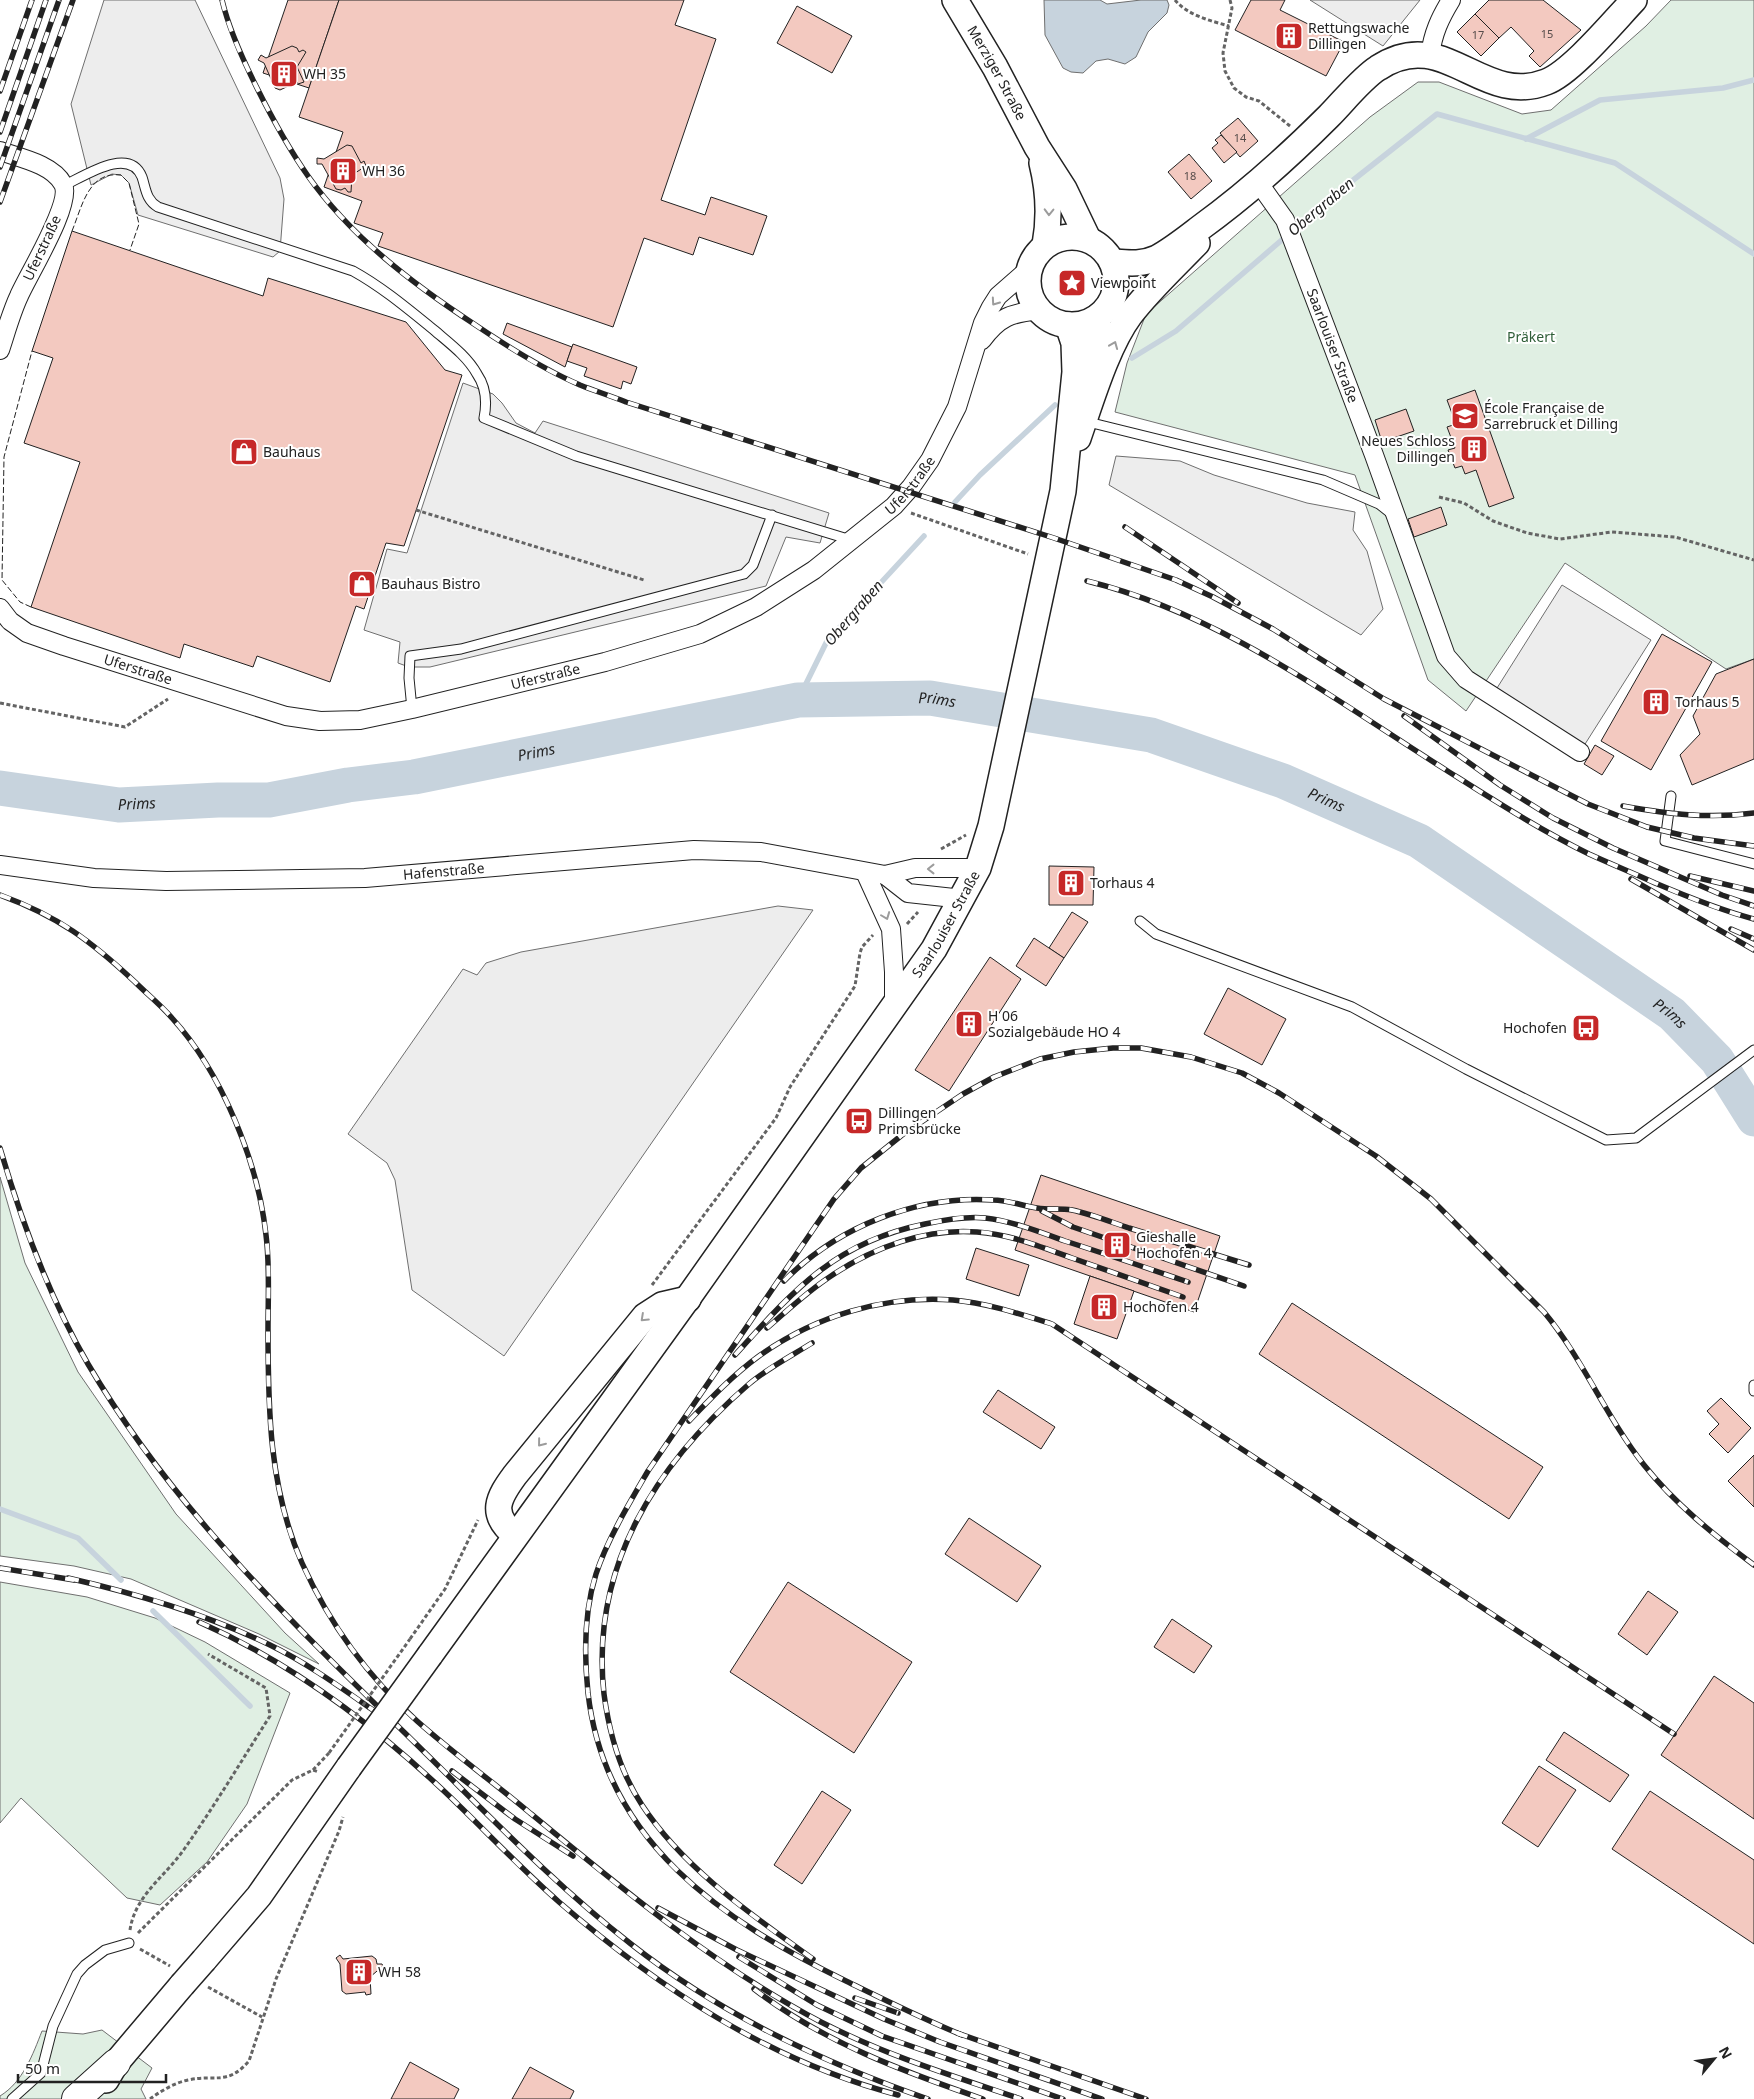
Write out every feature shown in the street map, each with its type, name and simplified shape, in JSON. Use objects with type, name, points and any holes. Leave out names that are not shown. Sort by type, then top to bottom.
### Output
[{"type":"main road","name":"Merziger Straße","points":[[955,0],[995,67],[1037,147],[1064,189],[1088,239]]},
{"type":"main road","points":[[1430,55],[1450,61],[1482,78],[1520,88],[1547,82],[1564,72],[1634,0]]},
{"type":"main road","name":"Saarlouiser Straße","points":[[1114,272],[1156,258],[1235,202],[1304,141],[1376,69],[1395,58],[1409,55],[1430,55]]},
{"type":"main road","name":"Merziger Straße","points":[[1037,147],[1049,201],[1045,245]]},
{"type":"main road","name":"Saarlouiser Straße","points":[[1072,456],[1118,336],[1130,316],[1235,202]]},
{"type":"main road","points":[[1073,236],[1088,239],[1098,244],[1114,272],[1110,304],[1099,316],[1090,321],[1068,325],[1048,317],[1034,303],[1028,286],[1030,268],[1036,256],[1045,245],[1058,238],[1073,236]]},
{"type":"main road","name":"Saarlouiser Straße","points":[[94,2099],[116,2063],[259,1896],[345,1773],[689,1297],[934,949],[963,899],[978,868],[991,826],[1045,572],[1072,456],[1099,316]]},
{"type":"main road","name":"Saarlouiser Straße","points":[[1063,491],[1076,372],[1074,343],[1068,325]]},
{"type":"main road","points":[[516,1535],[502,1522],[498,1501],[515,1475],[645,1316],[662,1305],[689,1297]]},
{"type":"main road","points":[[76,2099],[116,2063]]},
{"type":"street","points":[[1430,55],[1432,36],[1438,21],[1452,0]]},
{"type":"street","points":[[0,151],[39,165],[51,172],[63,186]]},
{"type":"street","name":"Saarlouiser Straße","points":[[1258,182],[1286,220],[1446,656],[1466,679],[1580,752]]},
{"type":"street","name":"Uferstraße","points":[[0,350],[19,296],[57,221],[63,198],[63,186]]},
{"type":"street","name":"Uferstraße","points":[[0,608],[10,621],[27,633],[286,716],[320,721],[360,720],[412,709],[604,662],[700,634],[756,607],[814,570],[894,506],[911,487],[930,460],[957,407],[983,323],[991,307],[998,296],[1030,268]]},
{"type":"street","name":"Uferstraße","points":[[975,349],[992,326],[1006,316],[1019,312],[1039,310]]},
{"type":"street","name":"Hafenstraße","points":[[0,865],[94,878],[166,881],[355,878],[694,850],[761,852],[885,875],[915,868],[978,868]]},
{"type":"street","points":[[865,872],[891,929],[894,1005]]},
{"type":"street","name":"Hafenstraße","points":[[885,875],[908,892],[963,899]]},
{"type":"lane","points":[[63,186],[115,163],[129,164],[140,173],[149,200],[158,207],[353,271],[380,288],[450,344],[474,368],[485,395],[484,418],[525,437],[576,456],[852,540]]},
{"type":"lane","points":[[1084,422],[1323,480],[1379,504],[1396,516]]},
{"type":"lane","points":[[412,709],[409,678],[410,656],[479,645],[744,574],[753,565],[772,515]]},
{"type":"lane","points":[[1671,796],[1665,841],[1754,864]]},
{"type":"lane","points":[[1140,921],[1156,934],[1352,1007],[1466,1069],[1606,1140],[1636,1138],[1754,1050]]},
{"type":"lane","points":[[1754,1385],[1754,1391]]},
{"type":"lane","points":[[12,2099],[42,2073],[53,2026],[77,1974],[85,1965],[105,1950],[129,1943]]},
{"type":"path","points":[[1175,0],[1179,5],[1207,20],[1229,26]]},
{"type":"path","points":[[1230,0],[1232,8],[1223,53],[1224,71],[1234,88],[1246,97],[1259,101],[1283,119],[1304,141]]},
{"type":"path","points":[[1439,497],[1464,503],[1492,521],[1527,534],[1560,539],[1612,532],[1675,536],[1754,560]]},
{"type":"path","points":[[416,510],[644,580]]},
{"type":"path","points":[[920,516],[1045,572]]},
{"type":"path","points":[[0,703],[125,727],[188,686]]},
{"type":"path","points":[[926,869],[928,857],[968,833]]},
{"type":"path","points":[[649,1289],[776,1118],[790,1088],[856,986],[862,947],[872,936],[909,923],[922,905],[925,894]]},
{"type":"path","points":[[129,1943],[292,1780],[313,1770],[329,1753],[445,1589],[468,1544],[480,1514]]},
{"type":"path","points":[[129,1943],[132,1917],[139,1902],[184,1850],[270,1716],[266,1688],[208,1654]]},
{"type":"path","points":[[150,2099],[165,2088],[189,2080],[224,2078],[240,2072],[249,2061],[276,1979],[343,1818],[345,1773],[313,1770]]},
{"type":"green space","name":"Präkert","points":[[1671,0],[1754,0],[1754,659],[1726,669],[1565,563],[1466,711],[1428,680],[1355,475],[1115,412],[1127,363],[1146,314],[1370,117],[1418,82],[1439,82],[1522,114],[1551,110],[1646,26]]},
{"type":"green space","points":[[0,1177],[25,1263],[78,1372],[176,1514],[285,1633],[319,1664],[259,1634],[131,1579],[74,1566],[0,1556]]},
{"type":"green space","points":[[0,1582],[87,1597],[155,1618],[205,1642],[290,1693],[247,1804],[207,1862],[160,1905],[127,1898],[21,1798],[0,1823]]},
{"type":"green space","points":[[102,2030],[152,2068],[141,2089],[146,2099],[0,2099],[0,2096],[15,2083],[26,2067],[42,2031],[83,2034]]},
{"type":"shaded area","points":[[104,0],[195,0],[280,178],[284,199],[280,251],[273,257],[138,215],[129,183],[121,175],[112,174],[91,185],[71,104]]},
{"type":"shaded area","points":[[1044,0],[1100,0],[1107,4],[1141,0],[1167,0],[1169,5],[1167,13],[1148,32],[1136,57],[1125,64],[1108,59],[1096,61],[1083,73],[1071,72],[1063,68],[1045,35]]},
{"type":"shaded area","points":[[1310,0],[1420,0],[1383,46]]},
{"type":"shaded area","points":[[463,383],[493,394],[516,423],[535,433],[543,421],[829,513],[820,543],[786,537],[766,586],[430,667],[409,667],[398,663],[400,642],[364,630],[387,549],[407,553]]},
{"type":"shaded area","points":[[1116,456],[1180,461],[1214,475],[1307,503],[1355,512],[1353,530],[1367,551],[1383,609],[1361,635],[1109,485]]},
{"type":"shaded area","points":[[1562,585],[1651,640],[1580,752],[1492,696]]},
{"type":"shaded area","points":[[778,906],[813,910],[504,1356],[412,1290],[395,1180],[387,1163],[348,1134],[463,969],[477,975],[486,963],[521,952]]},
{"type":"building","points":[[288,0],[339,0],[309,88],[263,73]]},
{"type":"building","points":[[339,0],[684,0],[675,25],[716,39],[661,200],[705,215],[711,197],[767,216],[753,255],[699,237],[693,255],[644,238],[613,327],[378,246],[383,233],[354,223],[362,201],[324,187],[343,132],[299,117]]},
{"type":"building","name":"Rettungswache Dillingen","points":[[1251,0],[1285,0],[1280,10],[1344,42],[1326,76],[1235,30]]},
{"type":"building","points":[[1489,0],[1543,0],[1581,30],[1540,67],[1529,56],[1534,51],[1511,27],[1499,38],[1475,14]]},
{"type":"building","points":[[797,6],[852,36],[832,73],[777,43]]},
{"type":"building","points":[[1475,14],[1499,38],[1481,56],[1457,32]]},
{"type":"building","name":"WH 35","points":[[292,46],[297,48],[299,52],[303,50],[306,52],[297,67],[304,82],[298,84],[297,82],[280,90],[275,88],[264,63],[258,60],[261,55],[266,58]]},
{"type":"building","points":[[1238,118],[1258,141],[1240,157],[1220,133]]},
{"type":"building","points":[[1221,135],[1237,152],[1224,163],[1212,148],[1218,143],[1215,140]]},
{"type":"building","name":"WH 36","points":[[347,145],[352,146],[361,163],[364,161],[366,166],[352,175],[351,192],[348,192],[345,188],[341,190],[336,189],[322,164],[317,164],[317,158],[324,159]]},
{"type":"building","points":[[1189,154],[1212,181],[1191,199],[1168,172]]},
{"type":"building","name":"Bauhaus","points":[[72,231],[263,296],[268,278],[406,322],[445,370],[462,375],[404,546],[386,543],[364,609],[356,606],[330,682],[257,656],[253,667],[184,644],[180,658],[31,607],[80,462],[24,443],[53,358],[32,351]]},
{"type":"building","points":[[507,323],[572,347],[565,367],[503,334]]},
{"type":"building","points":[[573,344],[637,367],[631,384],[623,381],[621,389],[584,376],[587,368],[567,361]]},
{"type":"building","name":"Neues Schloss Dillingen","points":[[1475,390],[1514,498],[1489,507],[1476,470],[1465,474],[1462,466],[1455,468],[1448,450],[1455,448],[1447,427],[1456,424],[1447,400]]},
{"type":"building","points":[[1406,409],[1414,431],[1382,442],[1375,420]]},
{"type":"building","points":[[1441,507],[1447,525],[1414,537],[1408,519]]},
{"type":"building","name":"Torhaus 5","points":[[1662,634],[1712,662],[1651,770],[1601,741]]},
{"type":"building","points":[[1754,659],[1754,759],[1692,785],[1680,755],[1700,734],[1693,716],[1716,674]]},
{"type":"building","points":[[1595,745],[1614,756],[1602,775],[1584,764]]},
{"type":"building","name":"Torhaus 4","points":[[1049,866],[1094,867],[1093,905],[1049,905]]},
{"type":"building","points":[[1072,912],[1088,922],[1064,958],[1049,948]]},
{"type":"building","points":[[1034,938],[1064,958],[1046,986],[1016,966]]},
{"type":"building","name":"H 06 Sozialgebäude HO 4","points":[[990,957],[1021,979],[949,1091],[915,1070]]},
{"type":"building","points":[[1228,988],[1286,1019],[1262,1065],[1204,1034]]},
{"type":"building","name":"Gieshalle Hochofen 4","points":[[1041,1175],[1220,1236],[1194,1312],[1015,1250]]},
{"type":"building","points":[[976,1248],[1029,1265],[1019,1296],[966,1279]]},
{"type":"building","name":"Hochofen 4","points":[[1090,1276],[1134,1291],[1117,1339],[1074,1324]]},
{"type":"building","points":[[1292,1303],[1543,1467],[1509,1519],[1259,1354]]},
{"type":"building","points":[[998,1390],[1055,1427],[1041,1449],[983,1412]]},
{"type":"building","points":[[1721,1398],[1751,1428],[1728,1453],[1709,1434],[1719,1424],[1707,1411]]},
{"type":"building","points":[[1754,1455],[1754,1507],[1728,1481]]},
{"type":"building","points":[[969,1518],[1041,1566],[1017,1602],[945,1554]]},
{"type":"building","points":[[788,1582],[912,1662],[854,1753],[730,1672]]},
{"type":"building","points":[[1648,1591],[1678,1612],[1647,1655],[1618,1634]]},
{"type":"building","points":[[1172,1619],[1212,1646],[1194,1673],[1154,1647]]},
{"type":"building","points":[[1714,1676],[1754,1703],[1754,1819],[1661,1755]]},
{"type":"building","points":[[1564,1732],[1629,1775],[1610,1802],[1546,1760]]},
{"type":"building","points":[[1539,1766],[1576,1790],[1538,1847],[1502,1823]]},
{"type":"building","points":[[822,1791],[851,1810],[802,1884],[774,1865]]},
{"type":"building","points":[[1650,1791],[1754,1860],[1754,1944],[1612,1849]]},
{"type":"building","name":"WH 58","points":[[340,1955],[343,1959],[372,1956],[376,1959],[377,1964],[382,1964],[383,1966],[370,1977],[371,1994],[366,1995],[365,1992],[346,1994],[342,1991],[340,1964],[336,1958]]},
{"type":"building","points":[[410,2062],[459,2089],[454,2099],[391,2099]]},
{"type":"building","points":[[530,2067],[574,2091],[570,2099],[512,2099]]},
{"type":"waterway","name":"Obergraben","points":[[1526,139],[1600,100],[1723,88],[1754,80]]},
{"type":"waterway","name":"Obergraben","points":[[1132,358],[1176,331],[1333,196],[1437,114],[1615,163],[1754,254]]},
{"type":"waterway","name":"Obergraben","points":[[955,502],[980,475],[1055,405]]},
{"type":"waterway","name":"Obergraben","points":[[798,700],[827,641],[924,536]]},
{"type":"waterway","name":"Prims","points":[[0,788],[119,805],[218,800],[269,800],[348,785],[414,777],[798,700],[930,698],[1151,735],[1283,781],[1419,841],[1672,1014],[1717,1060],[1754,1119]]},
{"type":"waterway","points":[[0,1509],[78,1538],[121,1580]]},
{"type":"waterway","points":[[153,1611],[250,1706]]},
{"type":"railway","points":[[0,91],[32,0]]},
{"type":"railway","points":[[0,132],[46,0]]},
{"type":"railway","points":[[0,167],[59,0]]},
{"type":"railway","points":[[0,202],[73,0]]},
{"type":"railway","points":[[222,0],[237,45],[263,99],[294,155],[325,198],[363,239],[406,276],[451,309],[539,365],[580,385],[626,402],[1054,538],[1176,580],[1213,597],[1273,629],[1384,699],[1588,804],[1647,827],[1694,838],[1754,846]]},
{"type":"railway","points":[[1125,527],[1238,603]]},
{"type":"railway","points":[[1087,581],[1136,596],[1184,614],[1229,636],[1318,687],[1516,814],[1589,854],[1692,898],[1754,919]]},
{"type":"railway","points":[[1404,716],[1500,785],[1553,818],[1613,848],[1722,895],[1754,906]]},
{"type":"railway","points":[[1623,806],[1704,816],[1754,813]]},
{"type":"railway","points":[[1690,876],[1754,891]]},
{"type":"railway","points":[[1631,879],[1754,950]]},
{"type":"railway","points":[[0,895],[57,921],[88,942],[119,967],[172,1018],[207,1065],[222,1092],[246,1149],[262,1207],[268,1270],[270,1418],[277,1477],[283,1506],[291,1535],[302,1563],[324,1607],[351,1648],[382,1686],[417,1721],[445,1745],[599,1870],[670,1925],[744,1976],[782,2000],[845,2034],[920,2064],[1021,2099]]},
{"type":"railway","points":[[1731,929],[1754,939]]},
{"type":"railway","points":[[962,2035],[800,1958],[756,1932],[715,1903],[677,1870],[645,1834],[618,1792],[599,1746],[588,1693],[586,1649],[587,1618],[596,1574],[613,1535],[648,1471],[834,1199],[861,1168],[902,1135],[963,1094],[994,1077],[1040,1059],[1074,1052],[1113,1048],[1141,1048],[1191,1057],[1242,1073],[1279,1093],[1376,1156],[1431,1199],[1544,1312],[1571,1349],[1630,1447],[1656,1479],[1696,1518],[1754,1565]]},
{"type":"railway","points":[[0,1148],[27,1232],[61,1313],[88,1364],[121,1416],[157,1467],[236,1562],[278,1607],[545,1870],[631,1944],[700,1993],[773,2034],[849,2069],[928,2099]]},
{"type":"railway","points":[[784,1281],[828,1245],[853,1230],[879,1218],[935,1203],[964,1200],[999,1200],[1037,1208],[1072,1210],[1249,1265]]},
{"type":"railway","points":[[1042,1211],[1073,1227],[1244,1286]]},
{"type":"railway","points":[[735,1355],[797,1290],[841,1256],[893,1232],[947,1220],[985,1218],[1016,1224],[1188,1282]]},
{"type":"railway","points":[[767,1328],[823,1282],[865,1256],[901,1242],[939,1233],[977,1232],[1001,1235],[1183,1297]]},
{"type":"railway","points":[[689,1421],[731,1379],[759,1356],[803,1330],[851,1311],[901,1301],[953,1300],[991,1306],[1052,1324],[1674,1734]]},
{"type":"railway","points":[[812,1343],[756,1378],[715,1415],[685,1448],[659,1484],[636,1521],[619,1561],[608,1603],[602,1647],[604,1694],[612,1737],[627,1779],[642,1805],[678,1850],[720,1890],[813,1959]]},
{"type":"railway","points":[[0,1568],[74,1580]]},
{"type":"railway","points":[[68,1578],[171,1606],[246,1634],[297,1660],[373,1710]]},
{"type":"railway","points":[[199,1622],[233,1638],[298,1675],[360,1719],[445,1792],[559,1902],[597,1934],[676,1992],[760,2042],[805,2063],[898,2095]]},
{"type":"railway","points":[[452,1771],[515,1819],[573,1856]]},
{"type":"railway","points":[[658,1908],[737,1950],[884,2019],[940,2042],[1102,2099]]},
{"type":"railway","points":[[739,1957],[817,2005],[882,2036],[1063,2099]]},
{"type":"railway","points":[[754,1989],[780,2008],[835,2040],[893,2066],[983,2099]]},
{"type":"railway","points":[[855,1998],[898,2013]]},
{"type":"railway","points":[[957,2033],[1146,2099]]},
{"type":"fence","points":[[72,231],[83,202],[94,185],[110,175],[121,175],[129,183],[139,224],[130,250]]},
{"type":"fence","points":[[31,607],[20,602],[2,580],[4,457],[32,351]]},
{"type":"place","name":"Rettungswache Dillingen","points":[[1289,36]]},
{"type":"place","name":"WH 35","points":[[284,74]]},
{"type":"place","name":"WH 36","points":[[343,171]]},
{"type":"place","name":"Viewpoint","points":[[1072,283]]},
{"type":"place","name":"École Française de Sarrebruck et Dilling","points":[[1465,416]]},
{"type":"place","name":"Neues Schloss Dillingen","points":[[1474,449]]},
{"type":"place","name":"Bauhaus","points":[[244,452]]},
{"type":"place","name":"Bauhaus Bistro","points":[[362,584]]},
{"type":"place","name":"Torhaus 5","points":[[1656,702]]},
{"type":"place","name":"Torhaus 4","points":[[1071,883]]},
{"type":"place","name":"H 06 Sozialgebäude HO 4","points":[[969,1024]]},
{"type":"place","name":"Hochofen","points":[[1586,1028]]},
{"type":"place","name":"Dillingen Primsbrücke","points":[[859,1121]]},
{"type":"place","name":"Gieshalle Hochofen 4","points":[[1117,1245]]},
{"type":"place","name":"Hochofen 4","points":[[1104,1307]]},
{"type":"place","name":"WH 58","points":[[359,1972]]}]
